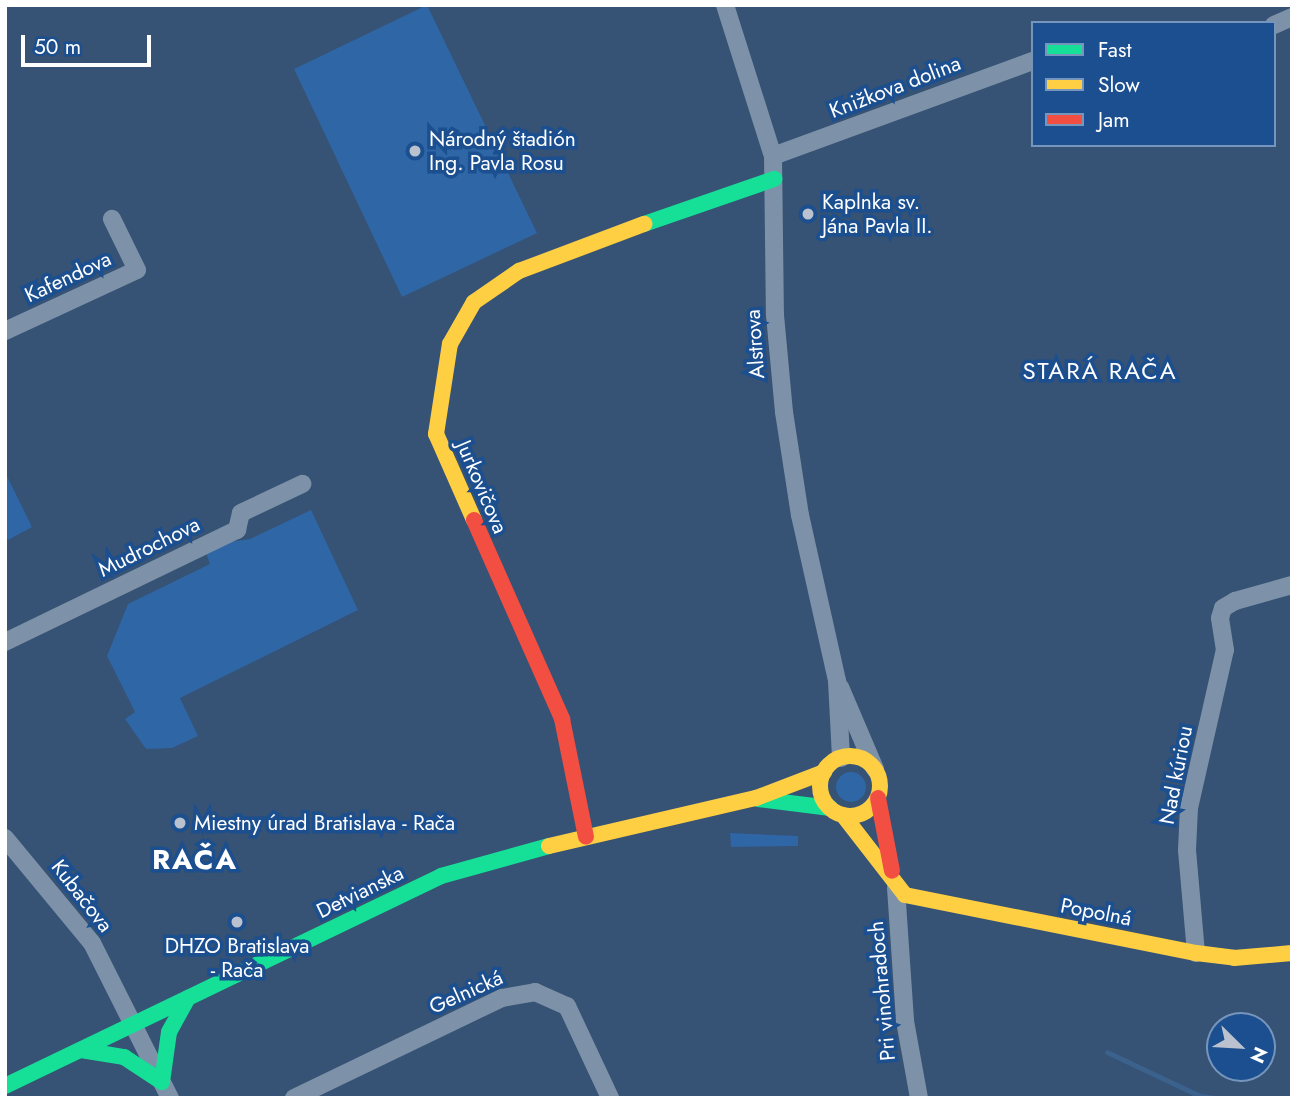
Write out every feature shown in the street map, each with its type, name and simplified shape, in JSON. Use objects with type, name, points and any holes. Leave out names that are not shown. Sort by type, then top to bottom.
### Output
[{"type":"street","name":"Alstrova","points":[[724,5],[773,156],[775,314],[784,412],[800,515],[837,681],[841,758]]},
{"type":"street","points":[[1276,24],[1292,17]]},
{"type":"street","name":"Knižkova dolina","points":[[773,156],[1031,62]]},
{"type":"street","name":"Jurkovičova","points":[[586,837],[562,719],[436,434],[450,344],[474,302],[519,271],[774,179]]},
{"type":"street","name":"Kafendova","points":[[5,331],[137,270],[112,219]]},
{"type":"street","name":"Mudrochova","points":[[5,642],[237,530],[241,513],[302,484]]},
{"type":"street","name":"Nad kúriou","points":[[1196,953],[1187,850],[1189,808],[1225,650],[1223,608],[1292,585]]},
{"type":"street","name":"Alstrova","points":[[837,681],[875,769]]},
{"type":"street","points":[[836,811],[862,813],[878,797],[880,782],[875,769],[862,758],[841,758],[824,772],[821,790],[836,811],[894,884]]},
{"type":"street","name":"Detvianska","points":[[5,1086],[441,876],[487,860],[756,798],[824,772]]},
{"type":"street","name":"Pri vinohradoch","points":[[878,797],[894,884],[905,1021],[919,1098]]},
{"type":"street","name":"Detvianska","points":[[756,798],[836,811]]},
{"type":"street","name":"Kubačova","points":[[5,838],[86,932],[166,1090]]},
{"type":"street","name":"Popolná","points":[[894,884],[916,897],[1196,953],[1234,958],[1292,953]]},
{"type":"street","name":"Gelnická","points":[[294,1098],[502,998],[535,992],[567,1006],[610,1098]]},
{"type":"street","points":[[166,1090],[168,1036],[188,998]]},
{"type":"street","points":[[81,1050],[124,1057],[166,1090]]},
{"type":"shaded area","name":"Národný štadión Ing. Pavla Rosu","points":[[427,5],[537,233],[402,297],[294,69]]},
{"type":"shaded area","points":[[5,472],[32,527],[8,540],[5,535]]},
{"type":"shaded area","points":[[311,510],[358,610],[180,698],[198,736],[172,748],[146,749],[125,719],[135,712],[107,656],[128,604],[210,564],[206,553],[229,542],[250,539]]},
{"type":"shaded area","points":[[851,772],[862,776],[866,787],[862,798],[851,802],[840,798],[836,787],[840,776]]},
{"type":"shaded area","points":[[730,833],[798,836],[798,846],[731,847]]},
{"type":"waterway","points":[[1107,1052],[1200,1096],[1216,1098]]},
{"type":"traffic: fast","points":[[644,224],[774,179]]},
{"type":"traffic: fast","points":[[758,799],[830,808]]},
{"type":"traffic: fast","points":[[5,1086],[441,876],[549,846]]},
{"type":"traffic: fast","points":[[81,1050],[124,1057],[162,1082],[169,1032],[188,998]]},
{"type":"traffic: slow","points":[[474,520],[436,434],[450,344],[474,302],[519,271],[644,224]]},
{"type":"traffic: slow","points":[[850,756],[867,761],[875,769],[880,786],[875,803],[867,811],[850,816],[833,811],[825,803],[820,786],[825,769],[833,761],[850,756]]},
{"type":"traffic: slow","points":[[549,846],[756,798],[824,772]]},
{"type":"traffic: slow","points":[[843,815],[905,895],[1196,953],[1234,958],[1292,953]]},
{"type":"traffic: jam","points":[[474,520],[562,719],[586,837]]},
{"type":"traffic: jam","points":[[878,798],[892,871]]},
{"type":"place","name":"Národný štadión Ing. Pavla Rosu","points":[[415,151]]},
{"type":"place","name":"Kaplnka sv. Jána Pavla II.","points":[[808,214]]},
{"type":"place","name":"Miestny úrad Bratislava - Rača","points":[[180,823]]},
{"type":"place","name":"DHZO Bratislava - Rača","points":[[237,922]]},
{"type":"district","name":"STARÁ RAČA","points":[[1100,371]]},
{"type":"district","name":"RAČA","points":[[195,860]]}]
